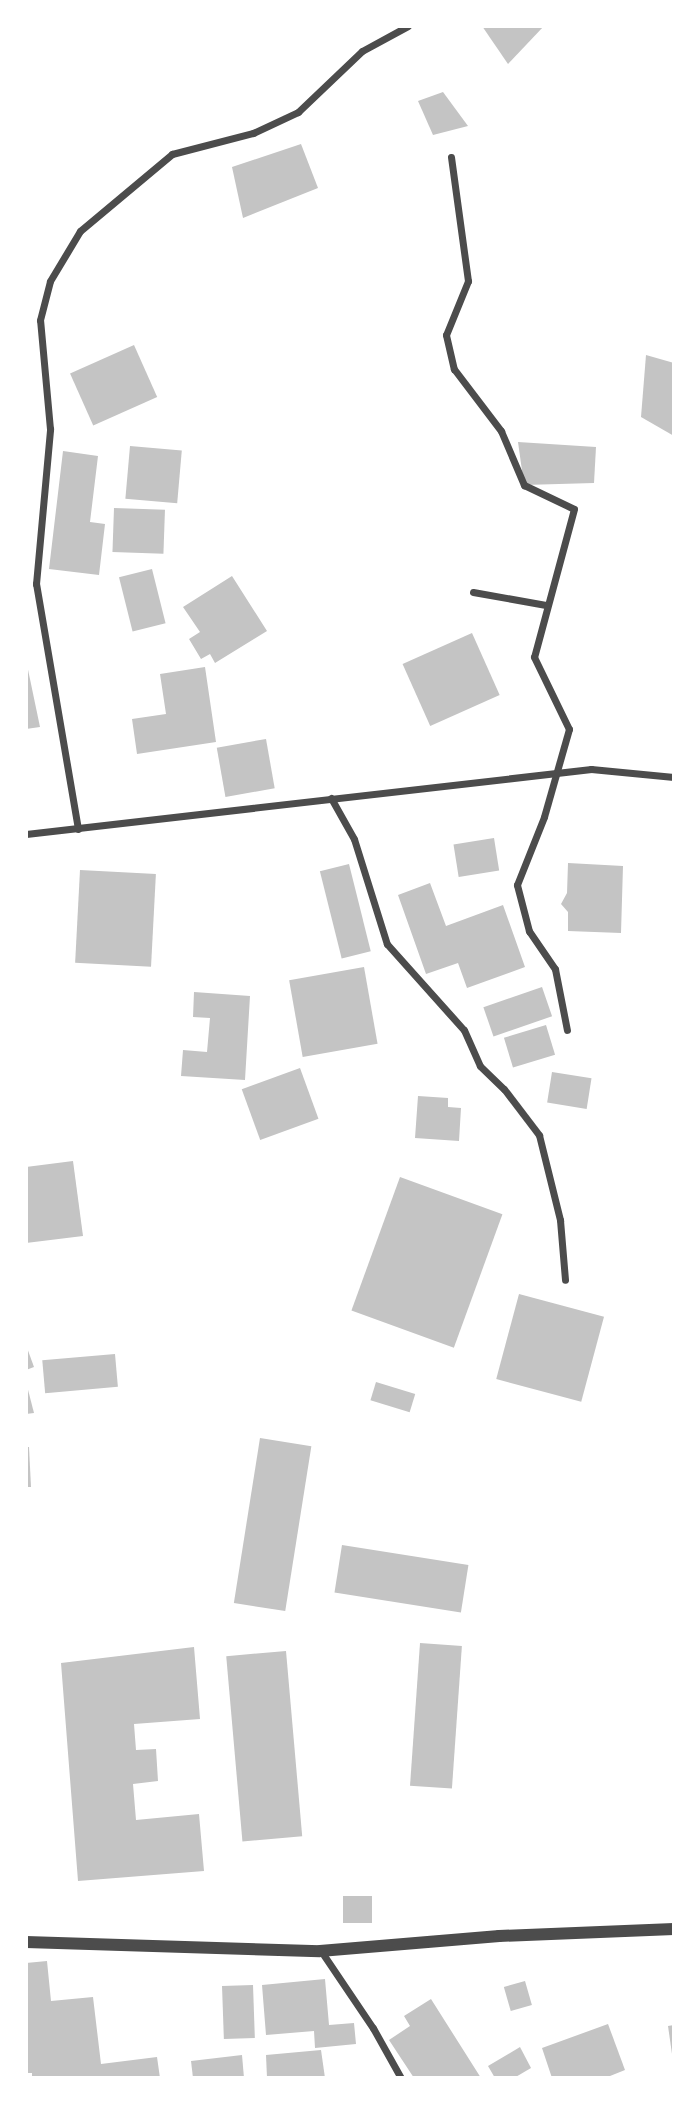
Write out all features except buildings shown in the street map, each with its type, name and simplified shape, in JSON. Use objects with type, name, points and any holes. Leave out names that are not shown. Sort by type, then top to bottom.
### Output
[{"type":"street","points":[[78,829],[36,584],[50,429],[40,320],[50,281],[80,232],[172,154],[253,133],[298,112],[362,51],[408,26]]},
{"type":"street","points":[[451,157],[468,281],[446,335],[454,369],[501,431],[524,485],[574,509],[534,657],[569,729],[544,817],[517,885],[529,931],[555,969],[567,1030]]},
{"type":"street","points":[[473,592],[547,605]]},
{"type":"street","points":[[26,834],[592,769],[674,778]]},
{"type":"street","points":[[331,798],[354,839],[387,944],[464,1030],[480,1066],[504,1089],[539,1135],[560,1220],[565,1280]]},
{"type":"street","points":[[26,1942],[320,1951],[499,1936],[674,1929]]},
{"type":"street","points":[[320,1951],[373,2028],[401,2078]]}]
